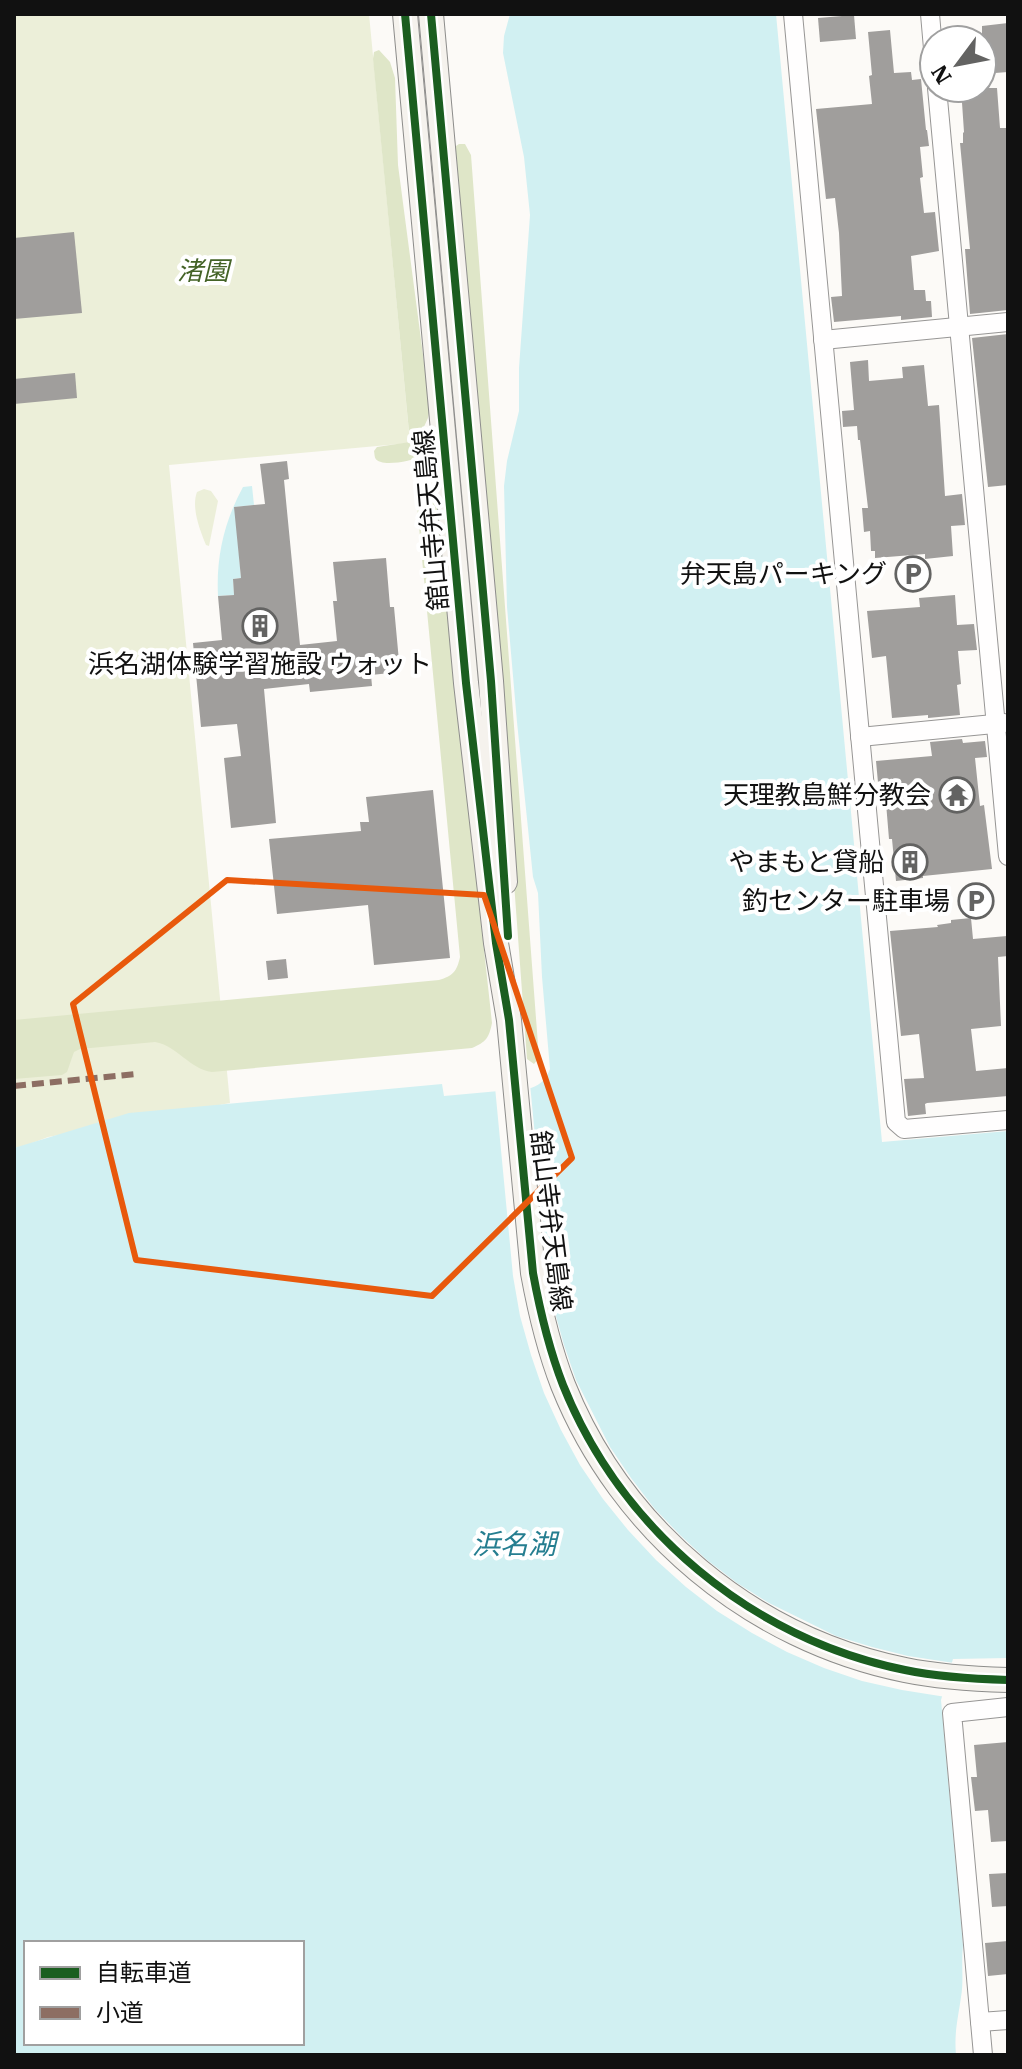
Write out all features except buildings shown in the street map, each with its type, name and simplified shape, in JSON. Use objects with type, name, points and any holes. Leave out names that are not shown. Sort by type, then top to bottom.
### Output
[{"type":"main road","name":"舘山寺弁天島線","points":[[405,14],[466,683],[496,943],[509,1020],[533,1273],[550,1349],[568,1397],[598,1455],[619,1486],[670,1545],[729,1594],[796,1634],[868,1661],[953,1677],[1008,1680]]},
{"type":"main road","name":"舘山寺弁天島線","points":[[431,14],[491,681],[509,942],[509,1020]]},
{"type":"street","points":[[793,14],[896,1122],[904,1129],[1008,1120]]},
{"type":"street","points":[[938,104],[1002,723],[1008,856]]},
{"type":"street","points":[[823,340],[1008,322]]},
{"type":"street","points":[[860,737],[1002,723]]},
{"type":"street","points":[[983,2055],[952,1713],[1008,1707]]},
{"type":"street","points":[[980,2022],[1008,2020]]},
{"type":"highlighted area","points":[[227,880],[484,895],[572,1158],[432,1296],[136,1260],[73,1004]]},
{"type":"green space","name":"渚園","points":[[14,14],[369,14],[410,443],[169,465],[230,1103],[48,1137],[14,1148]]},
{"type":"green space","points":[[379,50],[390,62],[395,78],[398,165],[430,408],[422,431],[422,455],[408,461],[390,463],[376,459],[374,451],[377,447],[410,442],[373,59],[374,52]]},
{"type":"green space","points":[[465,144],[471,155],[539,1058],[534,1064],[527,1059],[499,680],[453,148]]},
{"type":"green space","points":[[204,489],[211,491],[218,501],[209,546],[206,545],[196,512],[197,492]]},
{"type":"green space","points":[[430,489],[439,504],[492,1023],[486,1039],[472,1048],[212,1072],[197,1067],[170,1048],[155,1042],[80,1049],[74,1052],[67,1072],[62,1075],[14,1079],[14,1020],[439,980],[456,969],[460,957],[417,506],[417,497],[422,490]]},
{"type":"water","name":"浜名湖","points":[[510,14],[776,14],[882,1142],[1008,1131],[1008,1658],[953,1659],[941,1700],[963,1945],[956,2055],[14,2055],[14,1148],[129,1113],[442,1084],[444,1096],[531,1088],[543,1081],[550,1069],[538,893],[533,877],[507,607],[504,486],[519,411],[519,368],[530,215],[524,157],[503,53]]},
{"type":"water","points":[[252,486],[254,505],[235,507],[241,578],[233,579],[234,595],[218,596],[218,567],[226,527],[243,487]]},
{"type":"pier","points":[[530,1084],[554,1309],[576,1380],[610,1447],[631,1478],[654,1508],[707,1560],[769,1603],[836,1636],[908,1656],[954,1663],[946,1697],[862,1681],[787,1652],[752,1633],[686,1587],[656,1560],[603,1499],[580,1465],[544,1393],[520,1316],[513,1276],[495,1087]]},
{"type":"marked path","points":[[14,1086],[137,1074]]},
{"type":"cycle path","points":[[405,14],[466,683],[496,943],[509,1020],[533,1273],[545,1330],[563,1385],[588,1438],[619,1486],[656,1531],[698,1570],[745,1604],[795,1633],[849,1655],[905,1670],[1008,1680]]},
{"type":"cycle path","points":[[431,14],[491,681],[508,936]]},
{"type":"place","name":"弁天島パーキング","points":[[913,574]]},
{"type":"place","name":"浜名湖体験学習施設 ウォット","points":[[260,626]]},
{"type":"place","name":"天理教島鮮分教会","points":[[957,795]]},
{"type":"place","name":"やまもと貸船","points":[[910,862]]},
{"type":"place","name":"釣センター駐車場","points":[[976,901]]}]
